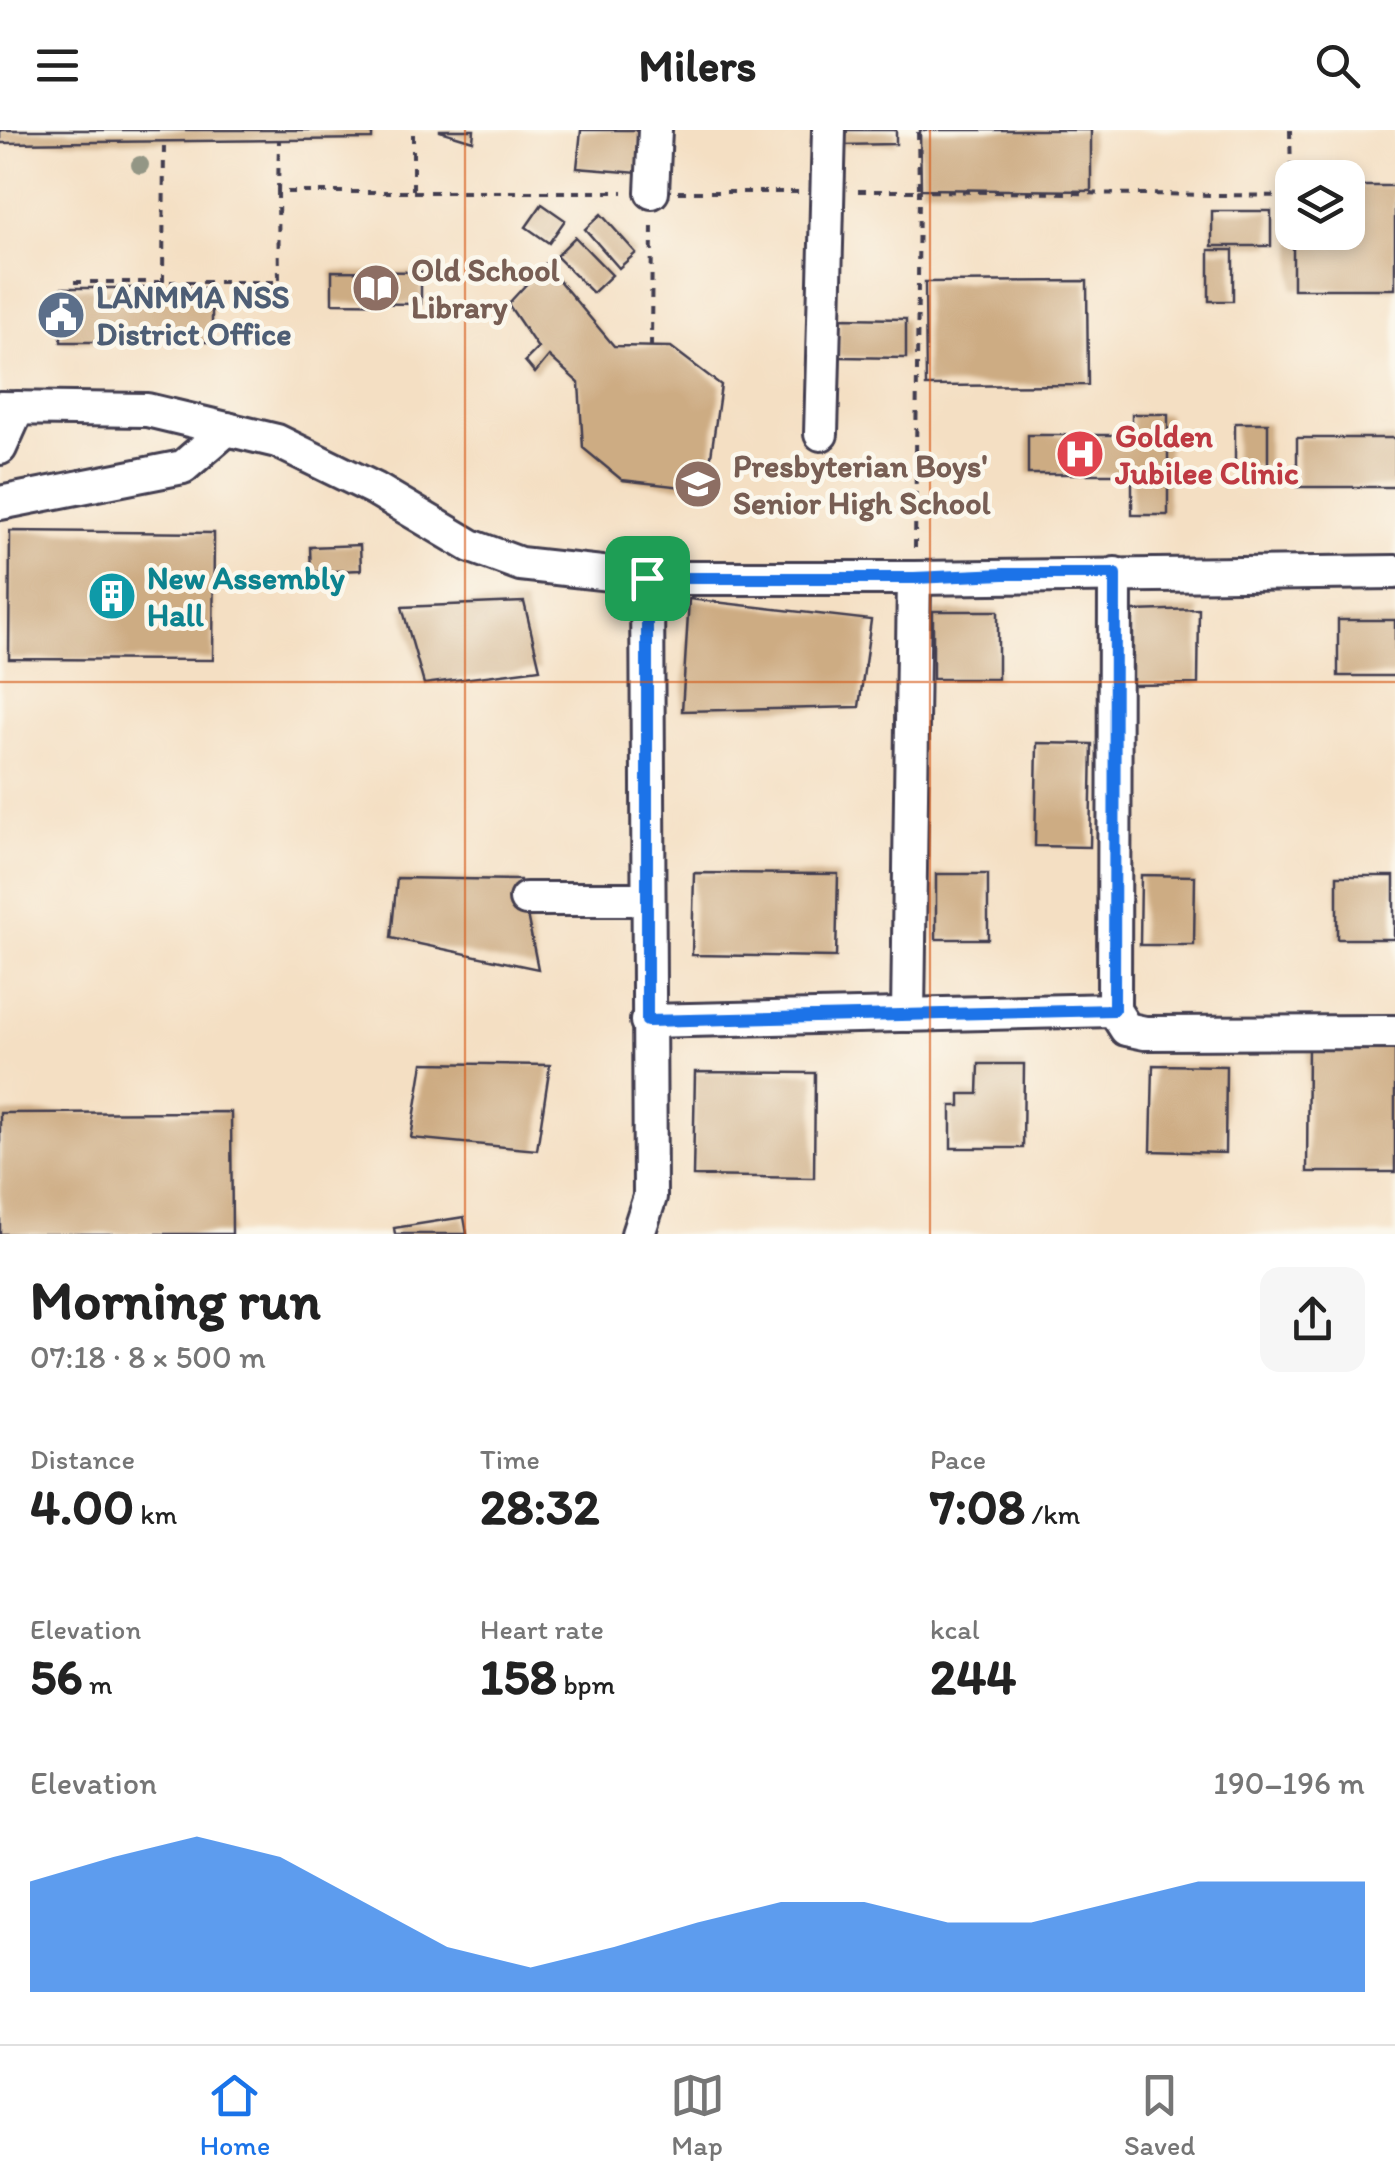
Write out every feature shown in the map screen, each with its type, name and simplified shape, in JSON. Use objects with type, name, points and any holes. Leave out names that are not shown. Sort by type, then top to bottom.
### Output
[{"type":"lane","points":[[652,192],[655,130]]},
{"type":"lane","points":[[821,434],[829,130]]},
{"type":"lane","points":[[0,448],[9,408],[148,410],[278,441],[375,489],[471,546],[520,564],[647,578],[1395,572]]},
{"type":"lane","points":[[0,503],[183,467],[227,429]]},
{"type":"lane","points":[[1115,574],[1114,1010],[1126,1029],[1145,1032],[1395,1032]]},
{"type":"lane","points":[[638,1234],[650,1197],[647,578]]},
{"type":"lane","points":[[908,1015],[914,578]]},
{"type":"lane","points":[[526,899],[648,899]]},
{"type":"lane","points":[[647,1021],[1114,1010]]},
{"type":"path","points":[[278,192],[413,192],[413,130]]},
{"type":"path","points":[[914,578],[918,130]]},
{"type":"path","points":[[1290,130],[1291,160]]},
{"type":"path","points":[[74,282],[280,282],[280,140]]},
{"type":"path","points":[[163,282],[164,141]]},
{"type":"path","points":[[651,347],[652,192]]},
{"type":"path","points":[[918,192],[1275,196]]},
{"type":"building","points":[[0,130],[372,130],[372,139],[0,143]]},
{"type":"building","points":[[440,130],[474,130],[473,141],[440,131]]},
{"type":"building","points":[[581,130],[642,130],[638,173],[577,168]]},
{"type":"building","points":[[839,130],[896,130],[896,144],[839,145]]},
{"type":"building","points":[[920,130],[1091,130],[1091,191],[921,189]]},
{"type":"building","points":[[1365,186],[1395,186],[1395,289],[1293,289],[1293,250],[1365,250]]},
{"type":"building","points":[[542,204],[565,220],[549,243],[526,227]]},
{"type":"building","points":[[1212,211],[1271,211],[1271,246],[1212,246]]},
{"type":"building","points":[[601,214],[636,253],[619,268],[585,229]]},
{"type":"building","points":[[575,237],[612,275],[593,293],[556,256]]},
{"type":"building","points":[[1209,250],[1233,250],[1233,301],[1209,301]]},
{"type":"building","points":[[545,264],[614,346],[671,347],[721,385],[711,456],[682,487],[622,480],[583,448],[579,383],[549,356],[535,373],[525,361],[538,348],[508,304]]},
{"type":"building","name":"Old School Library","points":[[332,271],[421,272],[421,304],[332,303]]},
{"type":"building","points":[[1087,281],[1088,385],[926,386],[925,282]]},
{"type":"building","points":[[61,288],[212,288],[212,342],[61,342]]},
{"type":"building","points":[[839,318],[906,319],[906,358],[838,357]]},
{"type":"building","points":[[1132,414],[1168,414],[1168,515],[1132,515],[1132,474],[1028,474],[1028,435],[1132,435]]},
{"type":"building","points":[[1235,423],[1268,423],[1268,466],[1235,466]]},
{"type":"building","points":[[1297,438],[1395,438],[1395,487],[1297,487]]},
{"type":"building","name":"New Assembly Hall","points":[[10,531],[214,533],[213,660],[9,659]]},
{"type":"building","points":[[360,545],[361,570],[311,572],[310,547]]},
{"type":"building","points":[[689,599],[871,620],[859,707],[682,711]]},
{"type":"building","points":[[524,602],[540,669],[424,684],[402,607]]},
{"type":"building","points":[[1199,609],[1198,684],[1133,685],[1133,611]]},
{"type":"building","points":[[933,611],[998,611],[998,679],[933,679]]},
{"type":"building","points":[[1338,620],[1395,620],[1395,676],[1338,676]]},
{"type":"building","points":[[1037,743],[1092,744],[1090,847],[1035,846]]},
{"type":"building","points":[[694,873],[838,874],[836,957],[692,955]]},
{"type":"building","points":[[936,874],[988,874],[988,939],[936,939]]},
{"type":"building","points":[[1141,875],[1195,876],[1194,945],[1140,945]]},
{"type":"building","points":[[1337,876],[1394,876],[1394,939],[1337,939]]},
{"type":"building","points":[[397,878],[520,880],[538,969],[391,938]]},
{"type":"building","points":[[1308,1043],[1395,1043],[1395,1172],[1307,1172]]},
{"type":"building","points":[[423,1063],[550,1065],[537,1150],[411,1138]]},
{"type":"building","points":[[979,1064],[1024,1064],[1023,1148],[951,1148],[951,1106],[960,1106],[960,1094],[978,1094]]},
{"type":"building","points":[[1153,1065],[1226,1066],[1225,1153],[1151,1151]]},
{"type":"building","points":[[695,1072],[815,1073],[814,1178],[693,1176]]},
{"type":"building","points":[[231,1112],[232,1234],[0,1234],[0,1113]]},
{"type":"building","points":[[464,1217],[467,1234],[395,1234],[394,1228]]},
{"type":"place","name":"Old School Library","points":[[376,288]]},
{"type":"place","name":"LANMMA NSS District Office","points":[[61,315]]},
{"type":"place","name":"Golden Jubilee Clinic","points":[[1080,454]]},
{"type":"place","name":"Presbyterian Boys' Senior High School","points":[[698,484]]},
{"type":"place","name":"New Assembly Hall","points":[[112,596]]},
{"type":"route","points":[[1115,574],[1114,1010],[647,1021],[647,578],[1115,574]]}]
